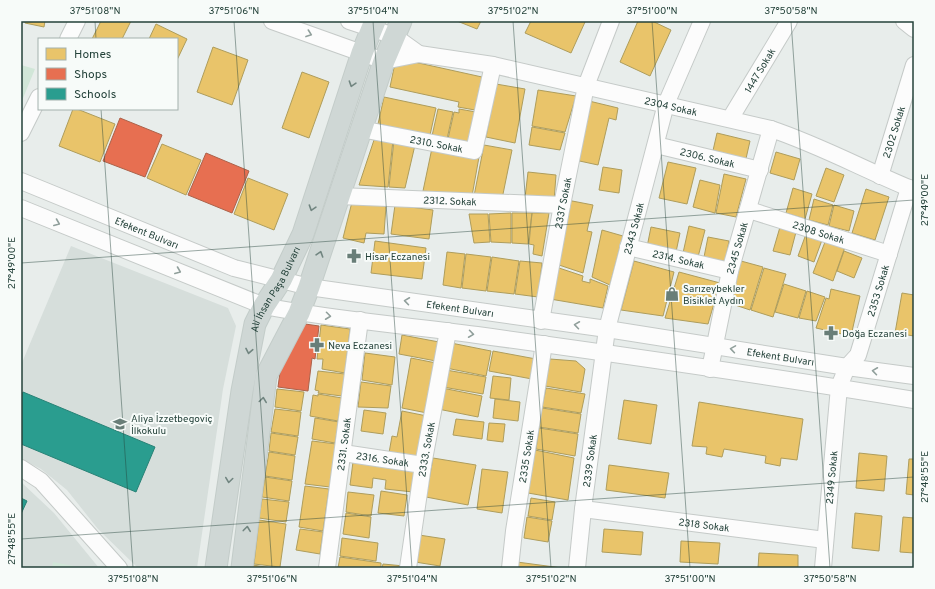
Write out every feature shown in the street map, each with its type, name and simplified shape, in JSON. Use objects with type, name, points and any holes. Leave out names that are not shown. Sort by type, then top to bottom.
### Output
[{"type":"main road","name":"Ali İhsan Paşa Bulvarı","points":[[216,568],[242,391],[255,324],[264,306],[281,280],[303,234],[362,53],[373,25]]},
{"type":"main road","points":[[242,568],[266,376],[299,313],[310,287],[384,61],[398,29]]},
{"type":"street","points":[[68,38],[77,21]]},
{"type":"street","points":[[272,21],[384,61],[419,54],[398,29],[349,21]]},
{"type":"street","name":"2337 Sokak","points":[[541,321],[586,86],[611,21]]},
{"type":"street","name":"2343 Sokak","points":[[604,353],[607,329],[666,104],[702,21]]},
{"type":"street","name":"1447 Sokak","points":[[730,119],[789,21]]},
{"type":"street","points":[[904,21],[914,29]]},
{"type":"street","name":"2304 Sokak","points":[[419,54],[493,65],[771,129],[799,138],[880,176],[912,189]]},
{"type":"street","name":"2310. Sokak","points":[[361,129],[474,150],[493,65]]},
{"type":"street","name":"2302 Sokak","points":[[880,176],[914,65]]},
{"type":"street","points":[[21,133],[38,99]]},
{"type":"street","name":"2345 Sokak","points":[[710,369],[730,271],[771,129]]},
{"type":"street","name":"2306. Sokak","points":[[656,144],[760,170]]},
{"type":"street","name":"Efekent Bulvarı","points":[[21,182],[234,268],[310,287],[541,321],[607,329],[847,367],[914,376]]},
{"type":"street","name":"2353 Sokak","points":[[839,388],[847,367],[858,355],[889,254],[912,189]]},
{"type":"street","name":"2312. Sokak","points":[[339,196],[562,205]]},
{"type":"street","points":[[21,208],[264,306],[299,313],[544,344],[914,400]]},
{"type":"street","name":"2308 Sokak","points":[[748,210],[889,254]]},
{"type":"street","name":"2314. Sokak","points":[[628,247],[730,271]]},
{"type":"street","name":"2331. Sokak","points":[[327,568],[360,320]]},
{"type":"street","name":"2333. Sokak","points":[[408,568],[423,465],[448,331]]},
{"type":"street","name":"2335 Sokak","points":[[510,568],[514,531],[544,344]]},
{"type":"street","name":"2339 Sokak","points":[[578,568],[583,509],[604,353]]},
{"type":"street","name":"2349 Sokak","points":[[823,568],[839,388]]},
{"type":"street","name":"2316. Sokak","points":[[343,453],[423,465]]},
{"type":"street","points":[[21,468],[41,481],[119,568]]},
{"type":"street","name":"2318 Sokak","points":[[583,509],[825,540]]},
{"type":"shaded area","name":"Aliya İzzetbegoviç İlkokulu","points":[[71,246],[228,308],[236,326],[223,389],[197,568],[138,568],[98,529],[67,490],[41,469],[21,459],[21,365]]},
{"type":"shaded area","points":[[21,482],[54,513],[99,568],[21,568]]},
{"type":"green space","points":[[21,65],[35,69],[21,103]]},
{"type":"green space","points":[[53,562],[84,568],[52,568]]},
{"type":"building: Homes","points":[[25,21],[45,21],[44,27],[25,23]]},
{"type":"building: Homes","points":[[101,21],[131,21],[122,38],[92,38]]},
{"type":"building: Homes","points":[[457,21],[481,21],[477,29]]},
{"type":"building: Homes","points":[[531,21],[585,22],[571,53],[525,33]]},
{"type":"building: Homes","points":[[638,21],[652,21],[671,30],[650,76],[620,62]]},
{"type":"building: Homes","points":[[156,24],[187,39],[178,58],[178,38],[149,38]]},
{"type":"building: Homes","points":[[213,47],[248,60],[232,105],[197,92]]},
{"type":"building: Homes","points":[[396,58],[482,77],[475,110],[458,107],[459,102],[390,87]]},
{"type":"building: Homes","points":[[302,72],[329,82],[309,138],[282,128]]},
{"type":"building: Homes","points":[[496,84],[525,89],[515,143],[486,137]]},
{"type":"building: Homes","points":[[538,90],[576,96],[565,132],[532,126]]},
{"type":"building: Homes","points":[[384,97],[436,108],[430,135],[378,124]]},
{"type":"building: Homes","points":[[589,101],[618,108],[616,120],[609,118],[598,165],[575,160]]},
{"type":"building: Homes","points":[[438,109],[453,112],[447,139],[432,136]]},
{"type":"building: Homes","points":[[459,109],[476,112],[469,144],[448,139],[454,112],[459,113]]},
{"type":"building: Homes","points":[[73,110],[80,110],[115,124],[100,162],[59,146]]},
{"type":"building: Homes","points":[[532,127],[565,133],[560,150],[529,145]]},
{"type":"building: Homes","points":[[717,133],[750,141],[745,163],[712,155]]},
{"type":"building: Homes","points":[[375,137],[393,140],[388,187],[359,185]]},
{"type":"building: Homes","points":[[394,140],[415,145],[405,188],[389,187]]},
{"type":"building: Homes","points":[[162,144],[201,160],[186,195],[147,178]]},
{"type":"building: Homes","points":[[484,145],[512,150],[502,199],[474,196]]},
{"type":"building: Homes","points":[[432,148],[479,157],[472,196],[423,191]]},
{"type":"building: Homes","points":[[776,152],[800,159],[794,180],[770,173]]},
{"type":"building: Homes","points":[[668,162],[696,168],[687,204],[659,198]]},
{"type":"building: Homes","points":[[603,167],[622,170],[619,193],[599,190]]},
{"type":"building: Homes","points":[[826,168],[844,175],[834,202],[816,196]]},
{"type":"building: Homes","points":[[528,172],[556,175],[554,201],[525,198]]},
{"type":"building: Homes","points":[[724,174],[746,179],[736,217],[716,213]]},
{"type":"building: Homes","points":[[248,178],[288,194],[274,230],[234,214]]},
{"type":"building: Homes","points":[[700,180],[720,185],[715,213],[693,207]]},
{"type":"building: Homes","points":[[793,188],[812,194],[805,219],[786,213]]},
{"type":"building: Homes","points":[[866,189],[889,197],[875,240],[852,233]]},
{"type":"building: Homes","points":[[814,199],[833,205],[828,225],[809,220]]},
{"type":"building: Homes","points":[[567,200],[593,205],[587,231],[592,232],[583,273],[556,264]]},
{"type":"building: Homes","points":[[352,202],[386,206],[384,234],[366,233],[364,243],[343,238]]},
{"type":"building: Homes","points":[[395,205],[433,210],[429,239],[391,234]]},
{"type":"building: Homes","points":[[834,205],[854,211],[849,231],[829,226]]},
{"type":"building: Homes","points":[[511,213],[511,243],[491,242],[489,214]]},
{"type":"building: Homes","points":[[512,213],[532,213],[528,244],[512,243]]},
{"type":"building: Homes","points":[[532,213],[549,213],[542,256],[533,254],[534,245],[529,244]]},
{"type":"building: Homes","points":[[469,214],[488,214],[490,242],[474,243]]},
{"type":"building: Homes","points":[[689,226],[705,230],[698,257],[683,253]]},
{"type":"building: Homes","points":[[651,227],[680,233],[676,252],[647,247]]},
{"type":"building: Homes","points":[[780,227],[796,232],[790,255],[773,251]]},
{"type":"building: Homes","points":[[602,230],[623,236],[610,285],[592,277]]},
{"type":"building: Homes","points":[[806,234],[822,240],[814,262],[798,256]]},
{"type":"building: Homes","points":[[708,237],[729,241],[725,262],[704,257]]},
{"type":"building: Homes","points":[[375,241],[426,248],[422,279],[371,273]]},
{"type":"building: Homes","points":[[825,242],[845,247],[833,281],[813,273]]},
{"type":"building: Homes","points":[[844,251],[862,258],[854,278],[837,271]]},
{"type":"building: Homes","points":[[447,252],[465,254],[461,288],[443,285]]},
{"type":"building: Homes","points":[[466,254],[491,257],[486,291],[462,288]]},
{"type":"building: Homes","points":[[492,257],[519,261],[514,294],[487,291]]},
{"type":"building: Homes","points":[[520,261],[542,263],[538,297],[515,294]]},
{"type":"building: Homes","points":[[634,261],[674,272],[663,316],[621,310]]},
{"type":"building: Homes","points":[[741,261],[763,267],[750,310],[729,303]]},
{"type":"building: Homes","points":[[556,267],[583,276],[582,281],[590,283],[590,279],[608,286],[603,308],[550,299]]},
{"type":"building: Homes","points":[[764,268],[786,274],[773,317],[751,310]]},
{"type":"building: Homes","points":[[679,272],[720,283],[708,324],[665,318]]},
{"type":"building: Homes","points":[[784,284],[806,291],[798,318],[775,312]]},
{"type":"building: Homes","points":[[831,289],[860,296],[851,336],[816,328],[826,298],[829,299]]},
{"type":"building: Homes","points":[[807,291],[825,297],[816,321],[799,318]]},
{"type":"building: Homes","points":[[902,293],[914,295],[914,336],[895,333]]},
{"type":"building: Homes","points":[[321,325],[350,329],[345,373],[322,369],[323,359],[317,359]]},
{"type":"building: Homes","points":[[402,335],[439,342],[436,361],[399,354]]},
{"type":"building: Homes","points":[[451,343],[491,351],[486,376],[446,368]]},
{"type":"building: Homes","points":[[493,351],[536,359],[532,379],[489,371]]},
{"type":"building: Homes","points":[[365,353],[395,357],[392,385],[362,380]]},
{"type":"building: Homes","points":[[411,358],[436,363],[427,413],[402,408]]},
{"type":"building: Homes","points":[[550,359],[576,361],[585,369],[581,392],[545,386]]},
{"type":"building: Homes","points":[[446,370],[486,377],[483,394],[443,387]]},
{"type":"building: Homes","points":[[318,371],[345,374],[342,396],[318,393],[319,391],[315,390]]},
{"type":"building: Homes","points":[[493,376],[511,378],[509,400],[490,398]]},
{"type":"building: Homes","points":[[361,382],[391,386],[388,408],[358,407]]},
{"type":"building: Homes","points":[[442,388],[482,396],[478,417],[438,409]]},
{"type":"building: Homes","points":[[546,388],[585,394],[581,413],[542,407]]},
{"type":"building: Homes","points":[[277,389],[304,392],[301,411],[275,407]]},
{"type":"building: Homes","points":[[318,394],[342,398],[338,421],[310,416],[313,395],[318,396]]},
{"type":"building: Homes","points":[[495,399],[520,402],[518,421],[493,418]]},
{"type":"building: Homes","points":[[624,400],[657,405],[651,444],[618,439]]},
{"type":"building: Homes","points":[[699,402],[803,419],[797,460],[781,458],[780,466],[765,463],[766,456],[724,449],[722,457],[706,454],[707,447],[692,446]]},
{"type":"building: Homes","points":[[542,408],[581,414],[578,433],[539,427]]},
{"type":"building: Homes","points":[[275,409],[301,412],[298,436],[271,432]]},
{"type":"building: Homes","points":[[364,410],[386,413],[383,434],[361,431]]},
{"type":"building: Homes","points":[[402,411],[427,416],[420,459],[389,453],[392,436],[397,437]]},
{"type":"building: Homes","points":[[315,418],[339,422],[335,443],[312,439]]},
{"type":"building: Homes","points":[[456,419],[484,422],[482,439],[453,435]]},
{"type":"building: Homes","points":[[489,423],[505,424],[503,442],[487,440]]},
{"type":"building: Homes","points":[[539,428],[578,434],[575,456],[536,449]]},
{"type":"building: Homes","points":[[271,433],[298,437],[295,455],[269,451]]},
{"type":"building: Homes","points":[[312,441],[336,444],[330,487],[305,484]]},
{"type":"building: Homes","points":[[535,450],[574,458],[568,500],[528,493]]},
{"type":"building: Homes","points":[[269,452],[295,456],[292,480],[265,476]]},
{"type":"building: Homes","points":[[859,453],[887,456],[884,491],[856,488]]},
{"type":"building: Homes","points":[[433,458],[476,465],[468,505],[426,497]]},
{"type":"building: Homes","points":[[909,459],[914,459],[914,495],[906,494]]},
{"type":"building: Homes","points":[[353,462],[416,470],[413,492],[385,489],[386,480],[373,478],[372,488],[350,485]]},
{"type":"building: Homes","points":[[609,465],[669,473],[665,498],[606,490]]},
{"type":"building: Homes","points":[[482,469],[508,472],[502,513],[477,509]]},
{"type":"building: Homes","points":[[265,477],[292,481],[289,501],[262,497]]},
{"type":"building: Homes","points":[[305,486],[329,489],[323,531],[299,527]]},
{"type":"building: Homes","points":[[381,491],[407,495],[404,516],[378,513]]},
{"type":"building: Homes","points":[[348,492],[374,495],[371,516],[346,512]]},
{"type":"building: Homes","points":[[531,498],[555,502],[552,520],[528,516]]},
{"type":"building: Homes","points":[[262,499],[289,502],[286,522],[259,518]]},
{"type":"building: Homes","points":[[346,513],[371,517],[369,538],[343,534]]},
{"type":"building: Homes","points":[[855,513],[882,516],[879,551],[852,548]]},
{"type":"building: Homes","points":[[527,517],[552,521],[548,542],[524,538]]},
{"type":"building: Homes","points":[[903,517],[914,518],[914,553],[900,552]]},
{"type":"building: Homes","points":[[259,520],[286,524],[280,567],[254,564]]},
{"type":"building: Homes","points":[[300,529],[323,532],[320,554],[296,550]]},
{"type":"building: Homes","points":[[604,529],[643,532],[641,555],[602,552]]},
{"type":"building: Homes","points":[[419,535],[445,539],[440,566],[415,562]]},
{"type":"building: Homes","points":[[342,538],[378,543],[376,561],[340,556]]},
{"type":"building: Homes","points":[[681,541],[720,543],[718,564],[680,562]]},
{"type":"building: Homes","points":[[759,553],[798,555],[798,568],[758,568]]},
{"type":"building: Homes","points":[[340,557],[381,563],[381,568],[338,568]]},
{"type":"building: Homes","points":[[517,562],[562,568],[516,568]]},
{"type":"building: Homes","points":[[383,564],[404,566],[404,568],[382,568]]},
{"type":"building: Homes","points":[[253,565],[271,568],[253,568]]},
{"type":"building: Shops","points":[[120,118],[162,135],[145,177],[103,161]]},
{"type":"building: Shops","points":[[206,153],[249,171],[232,213],[188,195]]},
{"type":"building: Shops","points":[[305,324],[319,326],[315,359],[312,358],[308,391],[278,387],[281,365]]},
{"type":"building: Schools","points":[[23,392],[155,447],[136,492],[21,444],[21,397]]},
{"type":"building: Schools","points":[[21,498],[27,501],[21,514]]},
{"type":"place","name":"Hisar Eczanesi","points":[[354,256]]},
{"type":"place","name":"Sarızeybekler Bisiklet Aydın","points":[[672,294]]},
{"type":"place","name":"Doğa Eczanesi","points":[[831,333]]},
{"type":"place","name":"Neva Eczanesi","points":[[317,345]]},
{"type":"place","name":"Aliya İzzetbegoviç İlkokulu","points":[[120,424]]}]
